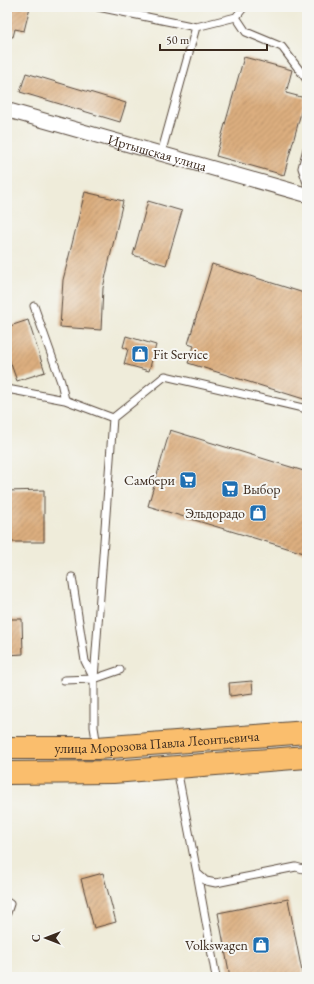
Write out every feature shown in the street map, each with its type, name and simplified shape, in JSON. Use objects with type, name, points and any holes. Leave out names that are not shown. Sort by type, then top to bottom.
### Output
[{"type":"main road","name":"улица Морозова Павла Леонтьевича","points":[[7,748],[97,748],[307,732]]},
{"type":"main road","name":"улица Морозова Павла Леонтьевича","points":[[7,773],[113,772],[307,757]]},
{"type":"street","name":"Иртышская улица","points":[[7,110],[307,195]]},
{"type":"lane","points":[[98,7],[196,27],[236,17],[244,7]]},
{"type":"lane","points":[[236,17],[246,32],[282,47],[307,80]]},
{"type":"lane","points":[[161,154],[196,27]]},
{"type":"lane","points":[[307,149],[302,168],[307,183]]},
{"type":"lane","points":[[34,306],[61,382],[65,400]]},
{"type":"lane","points":[[97,748],[94,727],[94,679],[113,418],[165,376],[307,409]]},
{"type":"lane","points":[[7,389],[65,400],[113,418]]},
{"type":"lane","points":[[72,577],[85,661],[94,679]]},
{"type":"lane","points":[[64,680],[94,679],[120,670]]},
{"type":"lane","points":[[177,768],[216,977]]},
{"type":"lane","points":[[197,873],[206,881],[216,883],[296,867],[307,870]]},
{"type":"lane","points":[[7,902],[10,904],[7,913]]},
{"type":"building","points":[[7,7],[30,7],[24,31],[15,29],[13,37],[7,36]]},
{"type":"building","points":[[244,57],[292,70],[286,93],[305,98],[284,175],[216,156]]},
{"type":"building","points":[[26,73],[126,103],[120,122],[20,92]]},
{"type":"building","points":[[85,192],[123,201],[103,288],[101,330],[60,327],[63,280]]},
{"type":"building","points":[[148,201],[182,211],[166,265],[133,255]]},
{"type":"building","points":[[212,264],[307,294],[307,400],[188,363],[194,346],[188,344]]},
{"type":"building","points":[[28,320],[45,372],[17,381],[7,353],[7,327]]},
{"type":"building","points":[[126,336],[156,345],[149,371],[124,364],[128,349],[123,347]]},
{"type":"building","name":"Выбор","points":[[170,430],[307,472],[307,554],[148,506]]},
{"type":"building","points":[[44,490],[44,542],[7,542],[7,491]]},
{"type":"building","points":[[7,619],[22,619],[23,654],[7,655]]},
{"type":"building","points":[[252,681],[253,693],[230,696],[229,683]]},
{"type":"building","points":[[103,873],[116,922],[94,928],[81,879]]},
{"type":"building","name":"Volkswagen","points":[[288,899],[303,977],[230,977],[218,913]]},
{"type":"place","name":"Fit Service","points":[[140,354]]},
{"type":"place","name":"Самбери","points":[[188,480]]},
{"type":"place","name":"Выбор","points":[[230,489]]},
{"type":"place","name":"Эльдорадо","points":[[258,513]]},
{"type":"place","name":"Volkswagen","points":[[261,945]]}]
